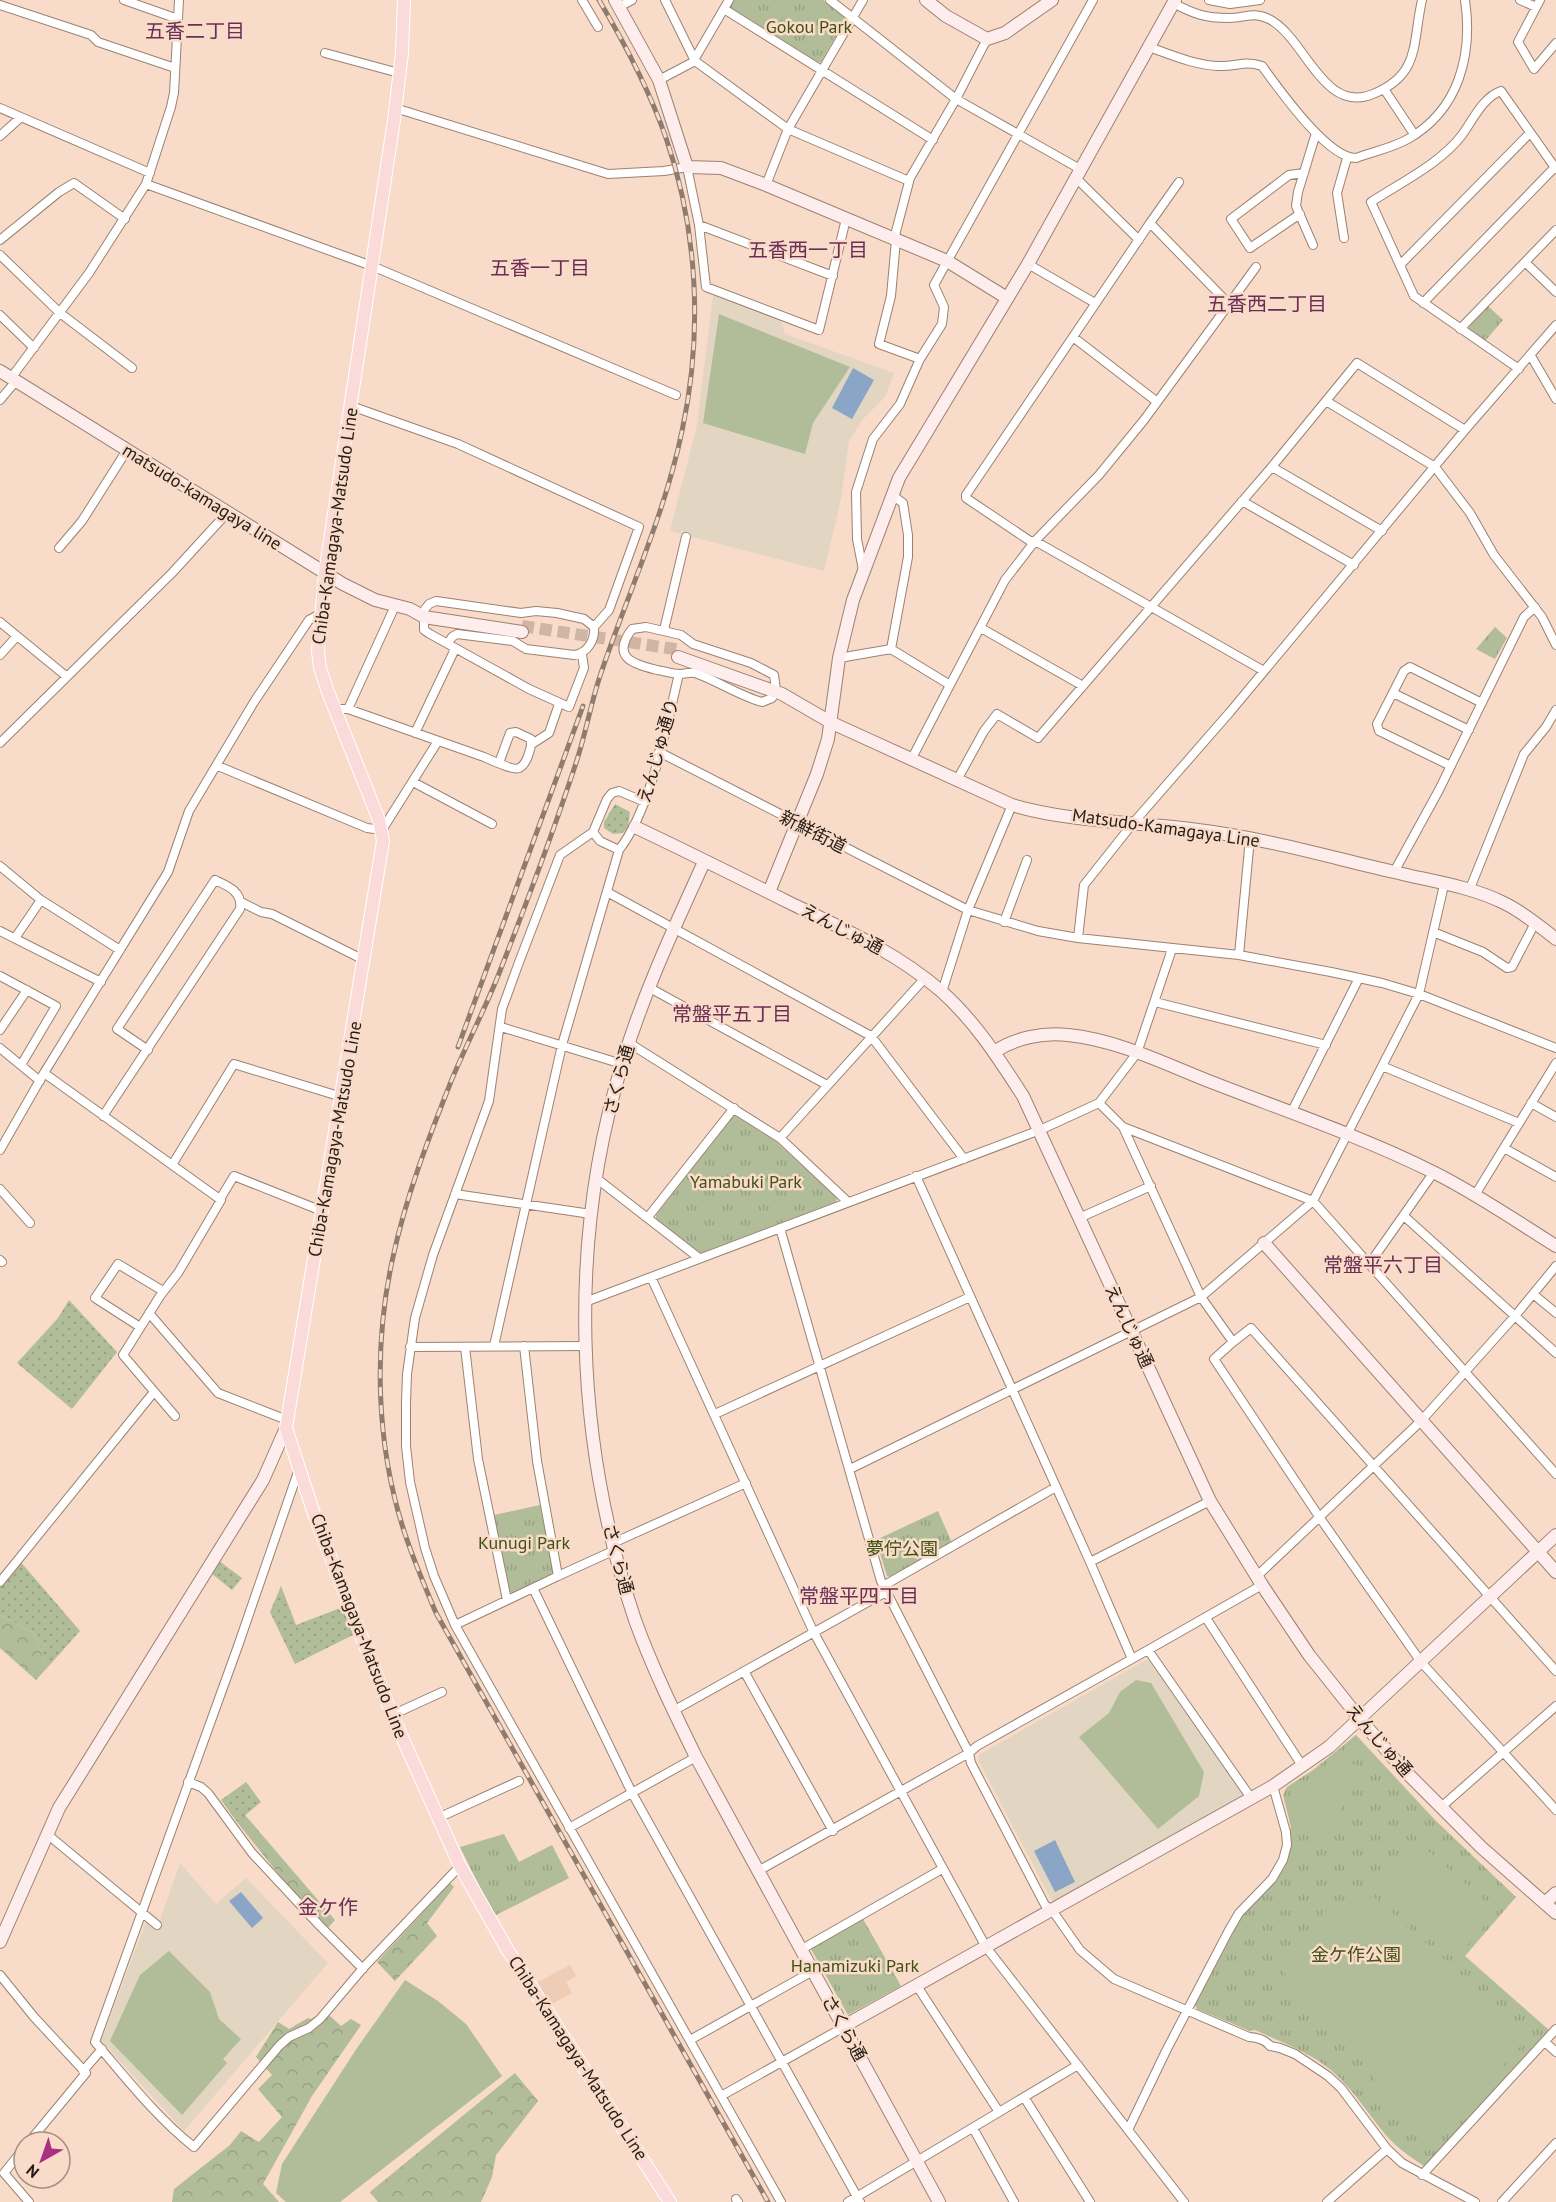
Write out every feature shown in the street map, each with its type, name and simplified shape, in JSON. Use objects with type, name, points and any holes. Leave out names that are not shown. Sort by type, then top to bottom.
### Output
[{"type":"main road","name":"Chiba-Kamagaya-Matsudo Line","points":[[404,0],[395,108],[325,573],[318,651],[320,668],[382,830],[382,851],[287,1424],[315,1517],[392,1715],[460,1866],[507,1949],[670,2202]]},
{"type":"street","points":[[124,0],[177,19]]},
{"type":"street","points":[[0,400],[146,184],[171,107],[178,0]]},
{"type":"street","points":[[582,0],[598,27]]},
{"type":"street","points":[[632,0],[617,3],[659,80],[687,167],[699,225],[706,287],[819,330],[846,219]]},
{"type":"street","points":[[665,0],[695,60],[788,129],[909,181]]},
{"type":"street","points":[[659,80],[695,60],[729,0]]},
{"type":"street","points":[[830,0],[956,99],[1018,134],[1078,174],[1139,240]]},
{"type":"street","points":[[765,185],[788,129],[851,17],[863,0]]},
{"type":"street","points":[[926,0],[946,16],[987,39]]},
{"type":"street","points":[[920,359],[879,344],[891,296],[895,239],[909,181],[987,39],[1005,33],[1052,0]]},
{"type":"street","points":[[863,570],[857,539],[856,492],[873,440],[900,404],[920,359],[942,324],[944,316],[942,300],[934,285],[1093,0]]},
{"type":"street","points":[[1209,0],[1230,4],[1260,0]]},
{"type":"street","points":[[769,892],[817,774],[832,723],[839,658],[853,600],[892,495],[911,456],[1028,264],[1174,2],[1198,16],[1231,18],[1256,14],[1272,20],[1329,86],[1345,96],[1364,98],[1384,89],[1405,74],[1416,39],[1422,0]]},
{"type":"street","points":[[1149,47],[1183,59],[1219,66],[1250,62],[1262,66],[1316,133],[1347,158],[1356,158],[1407,139],[1432,120],[1452,95],[1462,72],[1468,44],[1465,0]]},
{"type":"street","points":[[1520,0],[1538,4],[1518,42],[1534,69],[1556,43]]},
{"type":"street","points":[[0,5],[91,35],[98,42],[175,68]]},
{"type":"street","points":[[724,9],[933,140]]},
{"type":"street","points":[[325,53],[399,73]]},
{"type":"street","points":[[1384,89],[1414,134]]},
{"type":"street","points":[[1423,303],[1555,168],[1501,90],[1491,94],[1460,137],[1446,152],[1371,202],[1414,296],[1423,303],[1519,369]]},
{"type":"street","points":[[0,108],[150,173]]},
{"type":"street","points":[[395,108],[608,174],[654,172],[687,167],[721,168],[947,261],[1007,298]]},
{"type":"street","points":[[0,136],[20,118]]},
{"type":"street","points":[[1400,265],[1530,132]]},
{"type":"street","points":[[1313,245],[1296,206],[1316,133]]},
{"type":"street","points":[[1344,238],[1337,193],[1347,158]]},
{"type":"street","points":[[1300,214],[1250,248],[1231,219],[1289,175],[1304,173]]},
{"type":"street","points":[[1179,182],[1095,303],[966,498],[1030,541],[1035,541],[1264,670]]},
{"type":"street","points":[[0,240],[59,192],[74,183],[124,219]]},
{"type":"street","points":[[146,184],[372,266],[676,395]]},
{"type":"street","points":[[1150,224],[1229,304]]},
{"type":"street","points":[[699,225],[833,276]]},
{"type":"street","points":[[1460,328],[1556,230]]},
{"type":"street","points":[[0,255],[60,313],[132,368]]},
{"type":"street","points":[[1526,262],[1556,292]]},
{"type":"street","points":[[1028,264],[1095,303]]},
{"type":"street","points":[[911,760],[1005,580],[1035,541],[1099,475],[1256,267]]},
{"type":"street","points":[[0,315],[34,348]]},
{"type":"street","points":[[1078,938],[1084,885],[1134,822],[1556,325]]},
{"type":"street","points":[[1073,337],[1156,401]]},
{"type":"street","points":[[1531,356],[1556,399]]},
{"type":"street","points":[[957,780],[984,731],[997,714],[1038,738],[1272,467],[1357,363],[1465,430]]},
{"type":"street","name":"matsudo-kamagaya line","points":[[0,371],[325,573],[359,592],[395,606],[428,614]]},
{"type":"street","points":[[1326,402],[1436,467],[1470,513],[1494,555],[1542,617],[1556,645]]},
{"type":"street","points":[[351,406],[458,444],[639,526],[609,610],[594,627],[594,638],[582,654],[574,656],[526,648],[513,642],[458,634],[452,637],[452,647],[415,733]]},
{"type":"street","points":[[59,548],[82,521],[127,450]]},
{"type":"street","points":[[1272,467],[1382,531]]},
{"type":"street","points":[[891,649],[909,557],[903,502],[892,495]]},
{"type":"street","points":[[1242,501],[1354,565]]},
{"type":"street","points":[[0,744],[172,573],[228,512]]},
{"type":"street","points":[[664,630],[686,537]]},
{"type":"street","points":[[582,654],[584,668],[569,707],[559,704],[424,630],[429,604],[436,601],[521,613],[536,611],[572,616],[584,619],[594,627]]},
{"type":"street","points":[[348,709],[395,606]]},
{"type":"street","points":[[1394,872],[1451,766],[1524,617],[1535,608]]},
{"type":"street","points":[[0,1148],[168,872],[189,811],[255,702],[309,620],[320,614]]},
{"type":"street","points":[[428,614],[522,629]]},
{"type":"street","points":[[0,622],[66,676]]},
{"type":"street","points":[[646,627],[681,634],[693,644],[736,657],[774,675],[778,692],[772,698],[762,702],[696,673],[680,674],[638,665],[624,655],[623,649],[632,629],[646,627]]},
{"type":"street","points":[[981,628],[1083,686]]},
{"type":"street","points":[[0,655],[16,636]]},
{"type":"street","points":[[839,658],[891,649],[950,685]]},
{"type":"street","name":"Matsudo-Kamagaya Line","points":[[679,654],[743,672],[759,679],[832,723],[1012,805],[1039,812],[1250,837],[1394,872],[1469,891],[1504,903],[1556,939]]},
{"type":"street","points":[[1451,766],[1379,731],[1377,724],[1404,671],[1410,667],[1482,703]]},
{"type":"street","name":"えんじゅ通り","points":[[494,1346],[562,1045],[619,850],[635,827],[645,802],[680,674]]},
{"type":"street","points":[[1393,693],[1469,730]]},
{"type":"street","points":[[335,709],[348,709],[519,769],[532,744],[549,733],[559,704]]},
{"type":"street","points":[[1469,891],[1492,828],[1524,754],[1546,727],[1556,710]]},
{"type":"street","points":[[500,763],[512,732],[529,737],[532,744]]},
{"type":"street","points":[[218,766],[367,828],[382,830],[438,741]]},
{"type":"street","name":"新鮮街道","points":[[659,752],[968,910],[1004,922],[1078,938],[1239,955],[1359,978],[1419,994],[1556,1048]]},
{"type":"street","points":[[413,782],[492,824]]},
{"type":"street","points":[[645,802],[619,791],[612,793],[593,832],[560,855],[502,1009],[489,1101],[423,1288],[410,1347],[406,1446],[417,1521],[428,1557],[455,1624],[781,2202]]},
{"type":"street","points":[[942,992],[968,910],[1012,805]]},
{"type":"street","name":"えんじゅ通","points":[[635,827],[893,955],[925,978],[966,1015],[1023,1096],[1210,1501],[1259,1581],[1309,1655],[1401,1767],[1482,1848],[1556,1913]]},
{"type":"street","points":[[593,832],[600,841],[619,850]]},
{"type":"street","points":[[1239,955],[1250,837]]},
{"type":"street","points":[[1004,922],[1027,860]]},
{"type":"street","name":"さくら通","points":[[704,862],[648,987],[629,1042],[612,1101],[596,1178],[585,1302],[591,1425],[597,1465],[614,1546],[636,1620],[673,1711],[939,2202]]},
{"type":"street","points":[[0,866],[41,900],[120,950]]},
{"type":"street","points":[[103,1116],[148,1050],[240,909],[241,902],[236,892],[215,879],[119,1023],[117,1029],[148,1050]]},
{"type":"street","points":[[850,1469],[1202,1297],[1313,1201],[1419,994],[1444,885]]},
{"type":"street","points":[[607,892],[871,1036],[964,1159]]},
{"type":"street","points":[[15,938],[41,900]]},
{"type":"street","points":[[241,902],[261,912],[272,914],[364,960]]},
{"type":"street","points":[[1433,932],[1484,952],[1507,968],[1512,967],[1535,923]]},
{"type":"street","points":[[0,931],[100,982]]},
{"type":"street","points":[[585,1302],[1040,1130],[1099,1103],[1137,1053],[1172,949]]},
{"type":"street","points":[[0,976],[56,1006],[21,1065]]},
{"type":"street","points":[[780,1138],[925,978]]},
{"type":"street","points":[[1291,1113],[1359,978]]},
{"type":"street","points":[[648,987],[828,1084]]},
{"type":"street","points":[[0,1030],[27,990]]},
{"type":"street","points":[[1155,1002],[1326,1045]]},
{"type":"street","points":[[501,1028],[622,1064]]},
{"type":"street","points":[[994,1052],[1004,1046],[1039,1035],[1068,1035],[1101,1041],[1137,1053],[1347,1135],[1434,1172],[1556,1246]]},
{"type":"street","points":[[629,1042],[780,1138],[848,1202]]},
{"type":"street","points":[[0,1048],[21,1065],[103,1116],[220,1199]]},
{"type":"street","points":[[1475,1195],[1556,1063]]},
{"type":"street","points":[[172,1165],[234,1064],[342,1097]]},
{"type":"street","points":[[1382,1066],[1519,1123]]},
{"type":"street","points":[[1099,1103],[1123,1127],[1202,1297],[1233,1342]]},
{"type":"street","points":[[1531,1103],[1556,1117]]},
{"type":"street","points":[[648,1217],[734,1108]]},
{"type":"street","points":[[1123,1127],[1313,1201],[1556,1474]]},
{"type":"street","points":[[1504,1148],[1556,1177]]},
{"type":"street","points":[[1370,1263],[1434,1172]]},
{"type":"street","points":[[175,1416],[123,1355],[163,1292],[178,1273],[234,1176],[322,1211]]},
{"type":"street","points":[[916,1176],[1132,1659]]},
{"type":"street","points":[[596,1178],[699,1258]]},
{"type":"street","points":[[1079,1218],[1150,1186]]},
{"type":"street","points":[[0,1189],[30,1223]]},
{"type":"street","points":[[455,1194],[591,1214]]},
{"type":"street","points":[[1404,1216],[1556,1353]]},
{"type":"street","points":[[780,1228],[885,1589],[969,1753],[971,1763],[1045,1905],[1052,1910],[1070,1939],[1096,1966],[1130,1987],[1248,2037],[1267,2042],[1270,2046],[1287,2051],[1319,2070],[1341,2088],[1388,2149],[1402,2163],[1475,2202]]},
{"type":"street","points":[[1264,1243],[1556,1572]]},
{"type":"street","points":[[140,1327],[95,1298],[118,1264],[163,1292]]},
{"type":"street","points":[[758,1871],[1206,1618],[1259,1581],[1320,1518],[1421,1421],[1515,1316],[1556,1266]]},
{"type":"street","points":[[651,1277],[813,1631],[986,1947],[1184,2202]]},
{"type":"street","points":[[1533,1294],[1556,1313]]},
{"type":"street","points":[[715,1414],[970,1297]]},
{"type":"street","points":[[0,1942],[59,1808],[263,1480],[287,1424],[218,1393],[149,1313]]},
{"type":"street","points":[[1556,1671],[1251,1328],[1214,1359],[1320,1518],[1421,1662],[1556,1810]]},
{"type":"street","points":[[524,1346],[537,1461],[558,1576]]},
{"type":"street","points":[[410,1347],[586,1346]]},
{"type":"street","points":[[465,1347],[478,1459],[507,1600]]},
{"type":"street","points":[[0,1581],[154,1392]]},
{"type":"street","points":[[300,1469],[95,2042],[158,2115],[194,2147],[279,2046],[289,2037],[309,2028],[320,2019],[363,1968],[460,1866]]},
{"type":"street","points":[[455,1624],[746,1483]]},
{"type":"street","points":[[673,1711],[1056,1487]]},
{"type":"street","points":[[1090,1562],[1210,1501]]},
{"type":"street","points":[[721,2096],[1303,1767],[1360,1719],[1556,1535]]},
{"type":"street","points":[[533,1588],[632,1793],[859,2199]]},
{"type":"street","points":[[1206,1618],[1303,1767]]},
{"type":"street","points":[[1148,1650],[1251,1798]]},
{"type":"street","points":[[744,1671],[832,1831]]},
{"type":"street","points":[[392,1715],[442,1692]]},
{"type":"street","points":[[1440,1808],[1556,1706]]},
{"type":"street","points":[[569,1828],[696,1757]]},
{"type":"street","points":[[438,1818],[519,1781]]},
{"type":"street","points":[[188,1782],[201,1787],[208,1793],[252,1853],[363,1968]]},
{"type":"street","points":[[1128,2130],[1239,1913],[1272,1879],[1283,1860],[1287,1845],[1286,1832],[1273,1786]]},
{"type":"street","points":[[47,1834],[157,1925]]},
{"type":"street","points":[[802,1949],[942,1869]]},
{"type":"street","points":[[1545,1903],[1556,1893]]},
{"type":"street","points":[[690,2040],[813,1971]]},
{"type":"street","points":[[0,1975],[34,2017],[86,2073],[39,2130]]},
{"type":"street","points":[[917,1986],[999,2112]]},
{"type":"street","points":[[1422,2175],[1556,2029]]},
{"type":"street","points":[[1545,2042],[1556,2052]]},
{"type":"street","points":[[83,2071],[102,2049]]},
{"type":"street","points":[[848,2202],[859,2199],[917,2161],[1078,2065]]},
{"type":"street","points":[[1024,2097],[1090,2202]]},
{"type":"street","points":[[973,2128],[1014,2202]]},
{"type":"street","points":[[1502,2202],[1556,2143]]},
{"type":"street","points":[[1327,2202],[1388,2149]]},
{"type":"street","points":[[12,2163],[4,2173],[12,2182]]},
{"type":"street","points":[[19,2190],[29,2202]]},
{"type":"shaded area","points":[[713,295],[781,320],[785,334],[894,373],[885,397],[863,419],[849,441],[841,499],[824,571],[670,531],[697,425]]},
{"type":"shaded area","points":[[1146,1660],[1150,1660],[1243,1797],[1055,1902],[1052,1901],[978,1760],[980,1754]]},
{"type":"shaded area","points":[[180,1863],[216,1904],[246,1878],[328,1963],[184,2131],[101,2041],[150,1911],[160,1920]]},
{"type":"shaded area","points":[[570,1965],[576,1976],[566,1982],[572,1993],[552,2004],[548,2003],[536,1983]]},
{"type":"green space","name":"Gokou Park","points":[[734,0],[823,0],[844,16],[844,22],[821,62],[816,63],[729,7]]},
{"type":"green space","points":[[1488,306],[1503,320],[1485,341],[1469,330],[1469,326]]},
{"type":"green space","points":[[719,314],[850,367],[813,423],[805,454],[703,423]]},
{"type":"green space","points":[[1495,627],[1507,638],[1495,659],[1476,649]]},
{"type":"green space","points":[[615,804],[630,812],[628,827],[623,833],[613,834],[604,828],[604,822]]},
{"type":"green space","name":"Yamabuki Park","points":[[737,1115],[771,1137],[837,1198],[836,1202],[701,1253],[656,1219],[656,1215],[733,1116]]},
{"type":"green space","points":[[69,1300],[117,1352],[72,1409],[17,1363],[58,1318]]},
{"type":"green space","name":"Kunugi Park","points":[[540,1505],[554,1572],[551,1576],[514,1593],[510,1592],[494,1515]]},
{"type":"green space","name":"夢佇公園","points":[[938,1511],[952,1543],[891,1577],[887,1576],[876,1540]]},
{"type":"green space","points":[[19,1560],[80,1631],[47,1668],[35,1634],[0,1615],[0,1583]]},
{"type":"green space","points":[[219,1561],[242,1578],[232,1590],[211,1573]]},
{"type":"green space","points":[[281,1586],[296,1625],[343,1607],[355,1634],[295,1664],[270,1612]]},
{"type":"green space","points":[[0,1615],[35,1634],[47,1668],[36,1680],[0,1648]]},
{"type":"green space","points":[[1136,1680],[1151,1683],[1204,1772],[1199,1796],[1158,1829],[1079,1737],[1109,1713],[1120,1692]]},
{"type":"green space","name":"金ケ作公園","points":[[1356,1735],[1435,1820],[1516,1897],[1465,1956],[1549,2030],[1424,2166],[1389,2139],[1347,2086],[1323,2064],[1285,2043],[1197,2009],[1195,2005],[1243,1914],[1284,1869],[1289,1854],[1287,1845],[1291,1827],[1283,1795],[1287,1787],[1313,1770]]},
{"type":"green space","points":[[1336,1759],[1363,1767],[1327,1836],[1293,1818],[1312,1774],[1326,1777]]},
{"type":"green space","points":[[246,1782],[261,1802],[237,1822],[221,1800]]},
{"type":"green space","points":[[245,1815],[335,1920],[326,1930],[237,1822]]},
{"type":"green space","points":[[504,1834],[519,1862],[552,1845],[569,1878],[494,1916],[460,1847]]},
{"type":"green space","points":[[1418,1842],[1497,1912],[1456,1958],[1377,1888]]},
{"type":"green space","points":[[450,1883],[454,1887],[427,1923],[437,1936],[395,1981],[377,1962]]},
{"type":"green space","points":[[1373,1896],[1530,2036],[1444,2129],[1404,2123],[1345,2034],[1317,2019],[1294,2000],[1284,1970],[1300,1939],[1334,1903]]},
{"type":"green space","name":"Hanamizuki Park","points":[[863,1919],[901,1986],[848,2015],[811,1949]]},
{"type":"green space","points":[[169,1951],[210,1992],[219,2019],[241,2039],[223,2059],[227,2063],[182,2115],[110,2041],[140,1975]]},
{"type":"green space","points":[[405,1980],[438,2001],[466,2024],[502,2076],[340,2202],[286,2202],[276,2193],[282,2164],[357,2048]]},
{"type":"green space","points":[[319,2014],[329,2015],[341,2026],[351,2019],[361,2025],[312,2096],[263,2184],[279,2202],[172,2202],[174,2189],[230,2145],[241,2131],[259,2142],[282,2117],[258,2089],[272,2075],[256,2057],[278,2022],[289,2029]]},
{"type":"green space","points":[[515,2073],[538,2101],[496,2155],[492,2177],[481,2202],[378,2202],[370,2192]]},
{"type":"water","points":[[853,368],[874,380],[852,419],[832,408]]},
{"type":"water","points":[[1055,1840],[1075,1882],[1055,1892],[1034,1851]]},
{"type":"water","points":[[241,1892],[263,1918],[252,1928],[229,1901]]},
{"type":"tunnel","points":[[522,626],[681,650]]},
{"type":"railway","points":[[599,0],[644,84],[666,138],[677,173],[691,246],[694,283],[695,320],[689,394],[666,493],[601,673],[580,752],[530,893],[489,998],[443,1101],[404,1212],[393,1257],[382,1326],[380,1361],[383,1432],[395,1501],[405,1534],[436,1613],[768,2202]]},
{"type":"railway","points":[[458,1047],[583,706]]},
{"type":"district","name":"五香二丁目","points":[[195,31]]},
{"type":"district","name":"五香西一丁目","points":[[808,250]]},
{"type":"district","name":"五香一丁目","points":[[540,268]]},
{"type":"district","name":"五香西二丁目","points":[[1267,304]]},
{"type":"district","name":"常盤平五丁目","points":[[732,1014]]},
{"type":"district","name":"常盤平六丁目","points":[[1383,1265]]},
{"type":"district","name":"常盤平四丁目","points":[[859,1596]]},
{"type":"district","name":"金ケ作","points":[[328,1907]]}]
